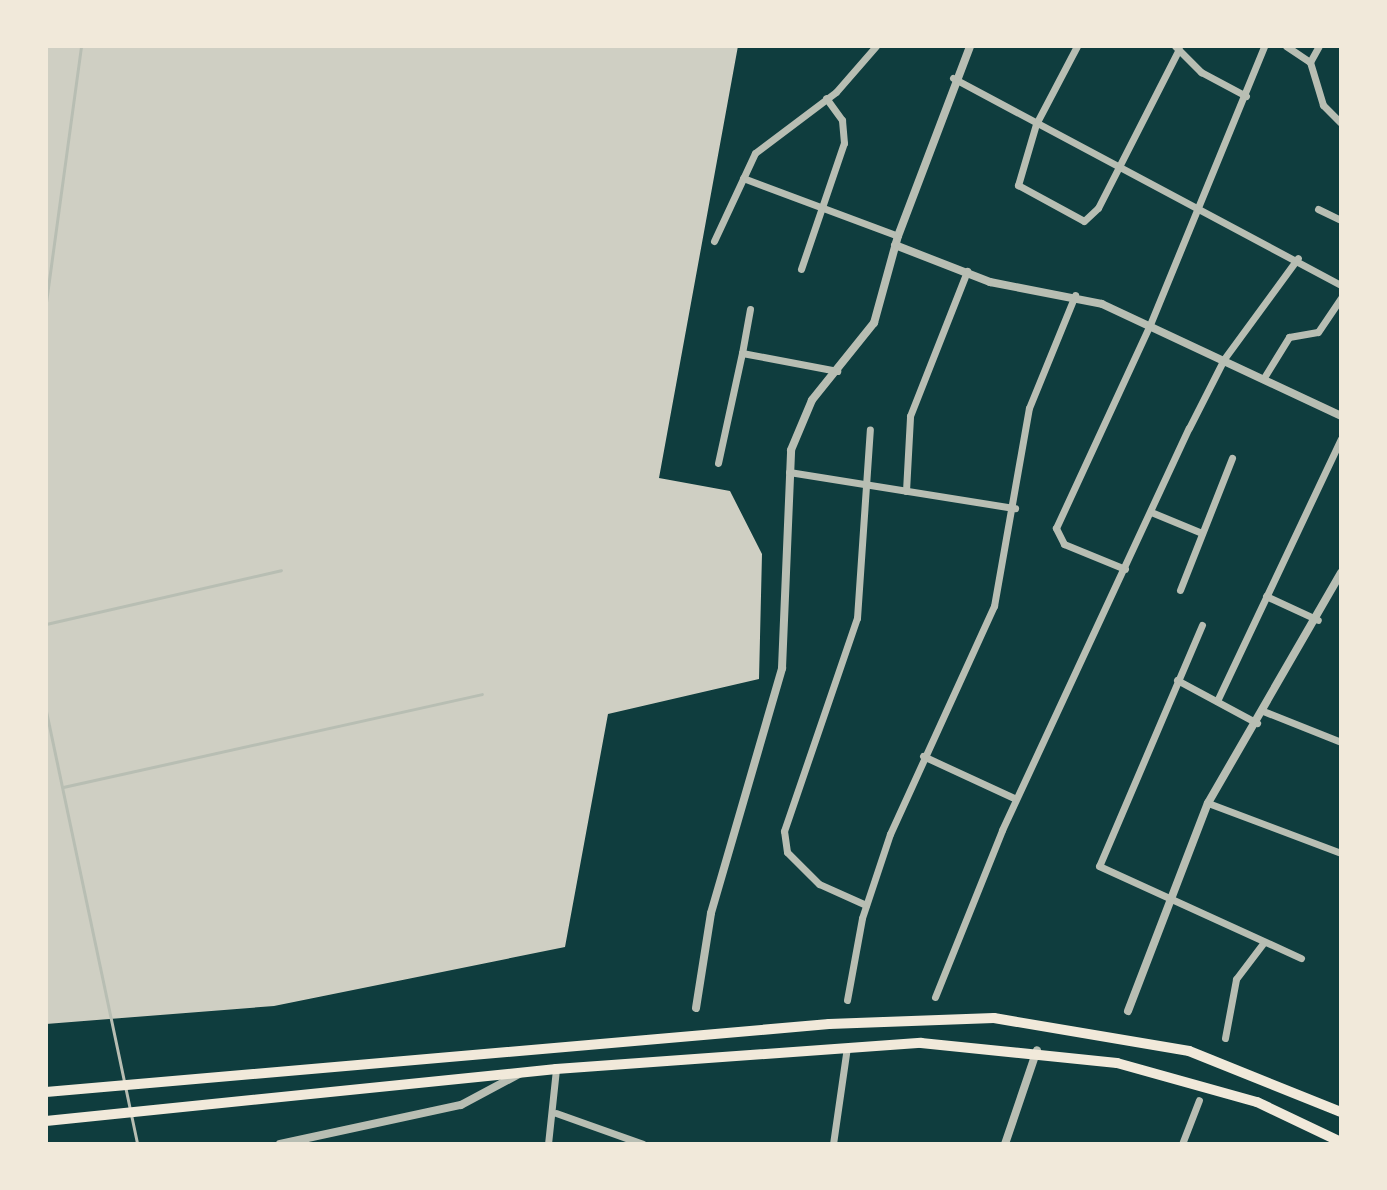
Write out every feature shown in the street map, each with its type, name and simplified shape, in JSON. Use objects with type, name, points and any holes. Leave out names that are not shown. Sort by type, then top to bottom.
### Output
[{"type":"main road","points":[[46,1092],[782,1028],[994,1018],[1189,1051],[1341,1112]]},
{"type":"main road","points":[[46,1121],[521,1072],[847,1047],[1037,1050],[1208,1085],[1341,1142]]},
{"type":"street","points":[[696,1008],[711,913],[782,668],[789,472],[812,400],[874,323],[896,241],[953,78],[970,46]]},
{"type":"street","points":[[1077,46],[1036,124],[1017,173],[1018,185],[1031,197],[1084,221],[1117,167],[1177,48],[1201,72],[1246,96]]},
{"type":"street","points":[[1125,569],[1064,544],[1056,528],[1149,327],[1264,46]]},
{"type":"street","points":[[1286,46],[1310,62],[1323,105],[1341,123]]},
{"type":"street","points":[[1310,62],[1319,46]]},
{"type":"street","points":[[714,241],[743,178],[769,136],[826,98],[874,48]]},
{"type":"street","points":[[953,78],[1117,167],[1298,258],[1341,285]]},
{"type":"street","points":[[801,269],[845,135],[826,98]]},
{"type":"street","points":[[743,178],[967,271],[1075,295],[1265,376],[1341,416]]},
{"type":"street","points":[[1318,209],[1341,220]]},
{"type":"street","points":[[935,997],[1016,799],[1224,359],[1298,258]]},
{"type":"street","points":[[906,491],[910,416],[967,271]]},
{"type":"street","points":[[847,1000],[866,905],[923,756],[994,606],[1037,379],[1075,295]]},
{"type":"street","points":[[1265,376],[1289,337],[1318,332],[1341,298]]},
{"type":"street","points":[[718,463],[750,309]]},
{"type":"street","points":[[742,353],[837,371]]},
{"type":"street","points":[[866,905],[819,884],[787,852],[784,831],[857,618],[870,429]]},
{"type":"street","points":[[1217,701],[1341,439]]},
{"type":"street","points":[[1180,590],[1232,458]]},
{"type":"street","points":[[789,472],[1015,508]]},
{"type":"street","points":[[1151,512],[1202,533]]},
{"type":"street","points":[[1128,1011],[1167,900],[1208,803],[1318,620],[1339,583],[1341,573]]},
{"type":"street","points":[[1266,596],[1318,620]]},
{"type":"street","points":[[1202,625],[1098,858],[1104,873],[1301,958]]},
{"type":"street","points":[[1177,680],[1257,723]]},
{"type":"street","points":[[1263,711],[1341,742]]},
{"type":"street","points":[[923,756],[1016,799]]},
{"type":"street","points":[[1208,803],[1341,853]]},
{"type":"street","points":[[1225,1038],[1236,979],[1264,942]]},
{"type":"street","points":[[833,1144],[847,1047]]},
{"type":"street","points":[[1005,1144],[1037,1050]]},
{"type":"street","points":[[548,1144],[556,1113],[556,1069]]},
{"type":"street","points":[[280,1144],[461,1105],[521,1072]]},
{"type":"street","points":[[1182,1144],[1199,1100]]},
{"type":"street","points":[[556,1113],[643,1144]]},
{"type":"lane","points":[[46,302],[81,46]]},
{"type":"lane","points":[[46,624],[281,570]]},
{"type":"lane","points":[[63,787],[482,694]]},
{"type":"lane","points":[[46,711],[128,1086],[137,1144]]},
{"type":"building","points":[[46,46],[738,46],[659,478],[730,491],[762,554],[759,679],[608,714],[565,947],[274,1006],[46,1024]]}]
